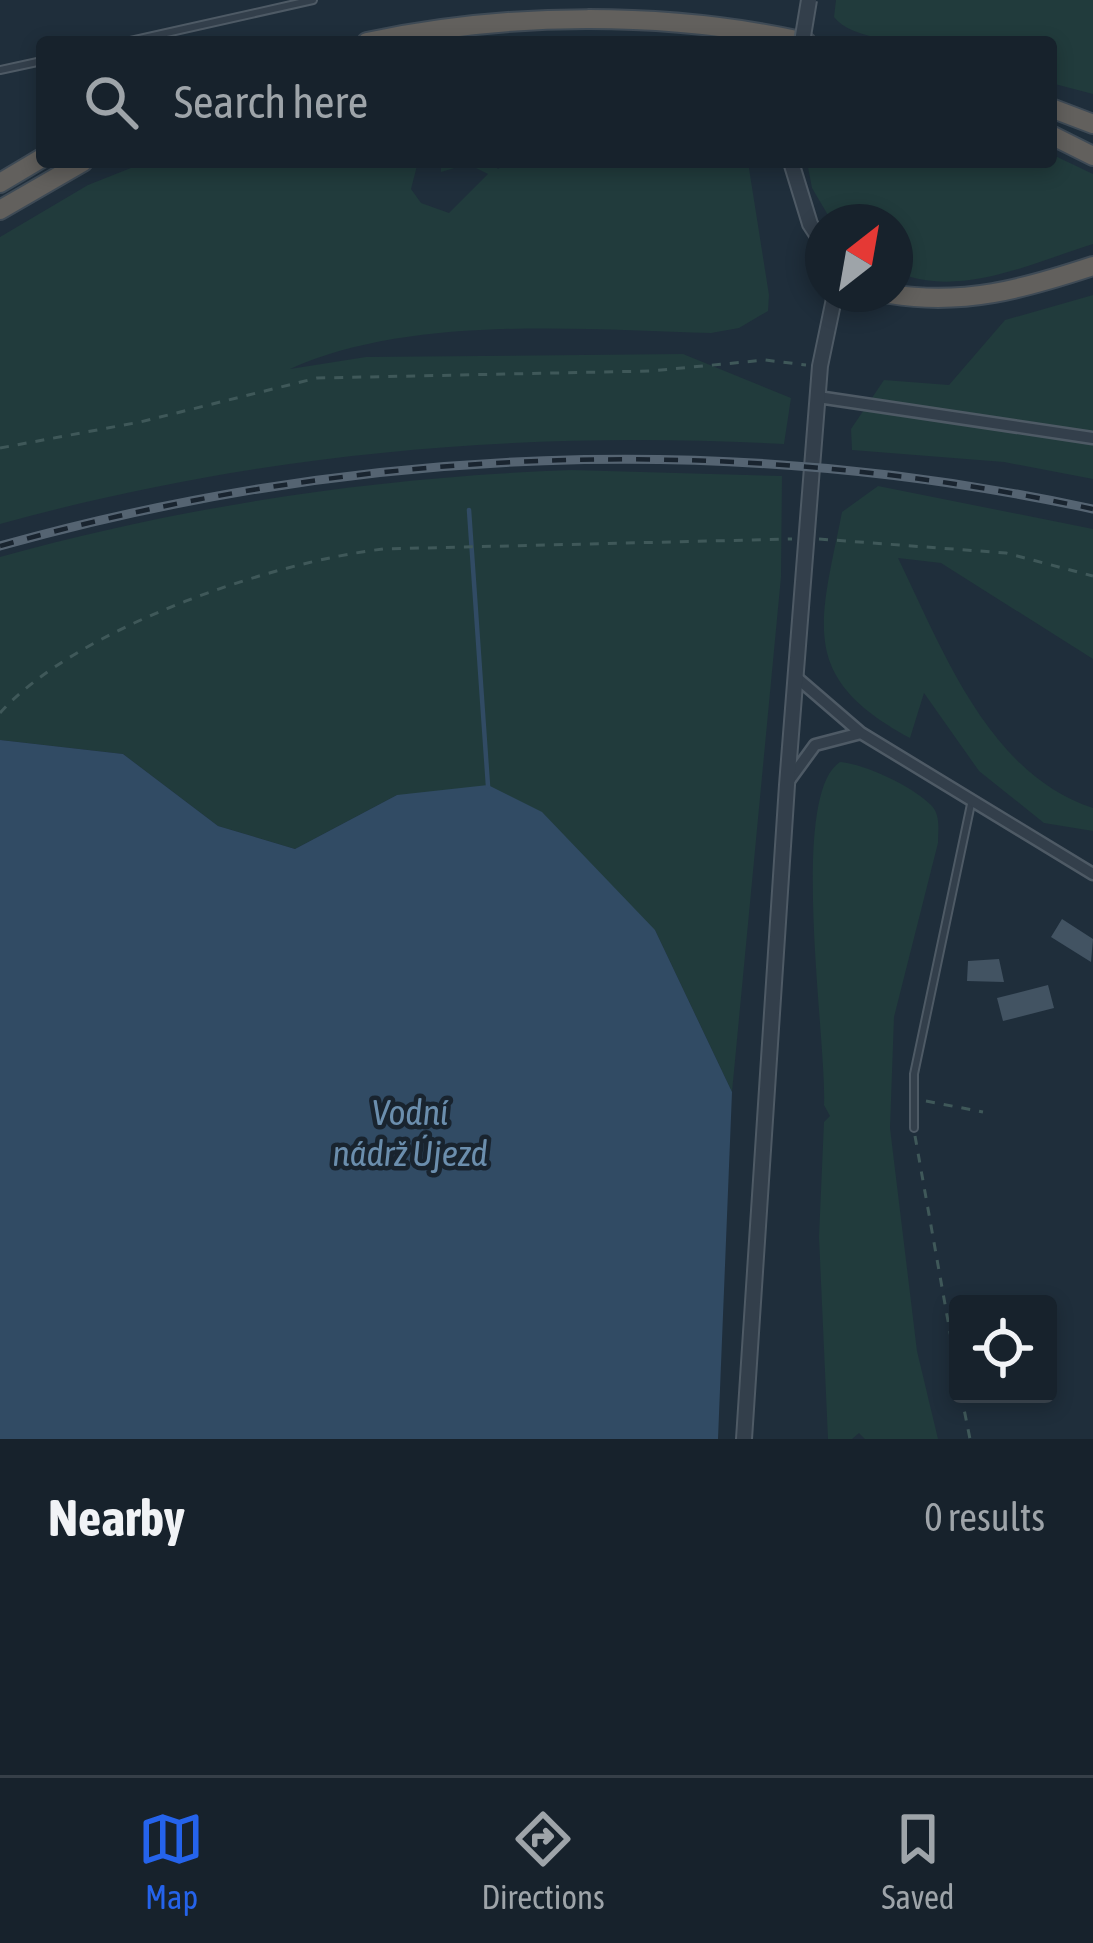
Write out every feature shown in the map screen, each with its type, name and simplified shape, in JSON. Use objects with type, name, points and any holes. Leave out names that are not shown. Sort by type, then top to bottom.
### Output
[{"type":"highway","points":[[408,36],[476,26],[592,20],[686,25],[762,36]]},
{"type":"highway","points":[[1057,107],[1093,114]]},
{"type":"highway","points":[[1057,109],[1093,124]]},
{"type":"highway","points":[[1057,136],[1093,152]]},
{"type":"highway","points":[[0,183],[36,162]]},
{"type":"highway","points":[[0,210],[73,168]]},
{"type":"highway","points":[[913,298],[941,302],[1008,294],[1093,266]]},
{"type":"street","points":[[805,36],[808,0]]},
{"type":"street","points":[[793,168],[805,208]]},
{"type":"street","points":[[744,1439],[787,785],[820,366],[831,312]]},
{"type":"street","points":[[818,398],[1093,438]]},
{"type":"street","points":[[796,677],[861,733],[1093,874]]},
{"type":"street","points":[[787,785],[815,745],[861,733]]},
{"type":"lane","points":[[153,36],[313,0]]},
{"type":"lane","points":[[0,70],[36,62]]},
{"type":"lane","points":[[914,1129],[914,1074],[971,804]]},
{"type":"path","points":[[0,448],[346,375],[651,371],[765,360],[820,366]]},
{"type":"path","points":[[0,713],[65,660],[108,635],[331,555],[383,549],[809,539],[1006,553],[1093,576]]},
{"type":"path","points":[[914,1099],[983,1112]]},
{"type":"path","points":[[914,1129],[949,1326]]},
{"type":"path","points":[[963,1403],[970,1439]]},
{"type":"green space","points":[[836,0],[1093,0],[1093,94],[1057,85],[1057,36],[871,36],[834,17]]},
{"type":"green space","points":[[1057,157],[1093,174],[1093,244],[994,276],[944,282],[919,279],[913,277],[913,204],[821,204],[808,168],[1057,168]]},
{"type":"green space","points":[[131,168],[416,168],[411,189],[421,203],[449,213],[488,174],[476,168],[749,168],[769,295],[768,311],[739,328],[711,333],[552,328],[442,333],[337,352],[290,369],[366,357],[683,354],[791,398],[784,444],[585,441],[389,452],[194,480],[0,524],[0,237],[88,185]]},
{"type":"green space","points":[[1093,295],[1093,479],[1004,462],[852,450],[851,429],[884,380],[949,385],[1005,320]]},
{"type":"green space","points":[[572,470],[782,476],[781,577],[732,1092],[655,930],[397,795],[295,849],[218,826],[123,754],[0,740],[0,557],[141,522],[283,497],[427,479]]},
{"type":"green space","points":[[878,486],[1093,529],[1093,659],[941,563],[898,558],[951,668],[997,738],[1056,791],[1093,808],[1093,831],[1044,823],[979,771],[924,693],[910,738],[849,693],[833,669],[825,644],[824,617],[842,512]]},
{"type":"green space","points":[[840,762],[900,784],[931,805],[938,818],[938,843],[894,1017],[890,1128],[917,1351],[938,1439],[865,1439],[859,1433],[852,1439],[828,1439],[819,1237],[824,1122],[830,1116],[824,1105],[813,868],[816,821],[825,784]]},
{"type":"water","name":"Vodní nádrž Újezd","points":[[0,740],[123,754],[218,826],[295,849],[397,795],[488,785],[542,812],[655,930],[732,1092],[718,1439],[0,1439]]},
{"type":"building","points":[[1062,919],[1093,939],[1091,962],[1051,937]]},
{"type":"building","points":[[999,959],[1004,982],[967,981],[968,961]]},
{"type":"building","points":[[1048,985],[1054,1008],[1003,1021],[997,998]]},
{"type":"waterway","points":[[469,510],[488,786]]},
{"type":"railway","points":[[0,546],[135,512],[270,487],[407,470],[544,461],[682,460],[819,468],[956,484],[1093,509]]}]
